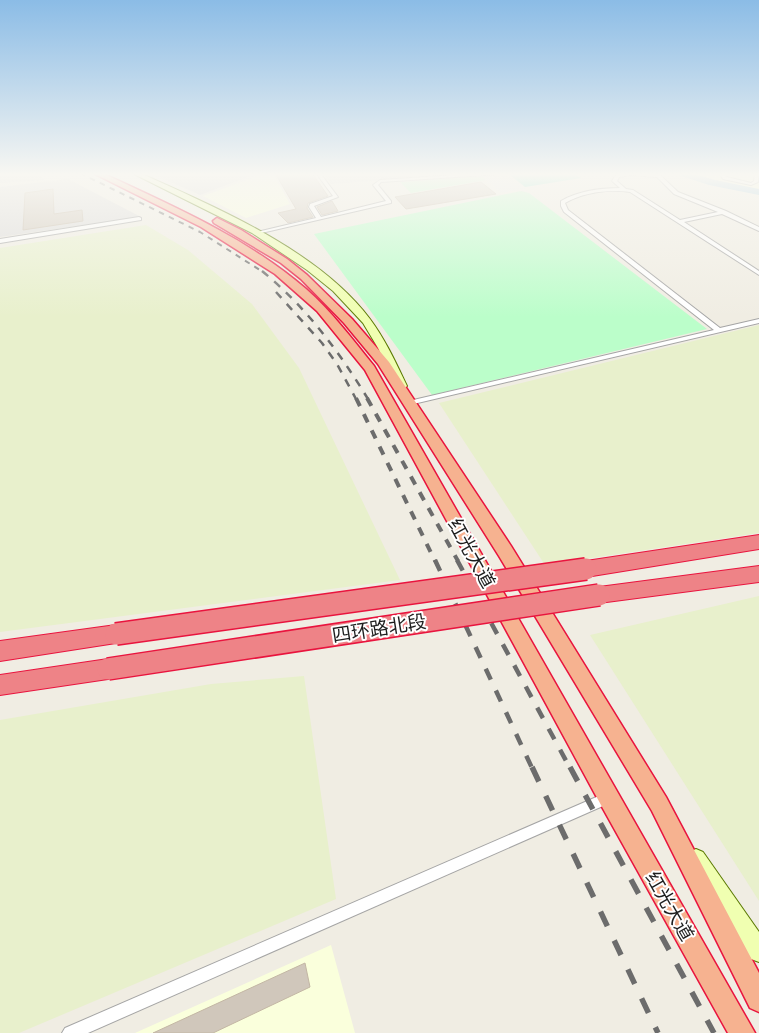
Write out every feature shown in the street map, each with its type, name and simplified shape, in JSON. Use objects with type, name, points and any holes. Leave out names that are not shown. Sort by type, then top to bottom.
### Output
[{"type":"highway","name":"红光大道","points":[[196,221],[246,249],[302,292],[332,321],[370,369],[608,798],[742,1033]]},
{"type":"highway","name":"红光大道","points":[[216,221],[238,232],[284,261],[319,291],[383,362],[506,552],[660,804],[759,999]]},
{"type":"highway","name":"四环路北段","points":[[0,651],[586,569],[759,542]]},
{"type":"highway","name":"四环路北段","points":[[0,685],[599,595],[759,574]]},
{"type":"main road","points":[[235,221],[259,233],[297,257],[361,314],[387,354],[407,399]]},
{"type":"main road","points":[[660,804],[759,951]]},
{"type":"street","points":[[0,241],[125,221]]},
{"type":"street","points":[[259,233],[306,221]]},
{"type":"street","points":[[579,221],[718,330]]},
{"type":"street","points":[[743,221],[759,229]]},
{"type":"street","points":[[679,222],[759,273]]},
{"type":"street","points":[[745,264],[759,264]]},
{"type":"street","points":[[407,399],[759,321]]},
{"type":"street","points":[[70,1033],[608,798]]},
{"type":"shaded area","points":[[0,221],[111,221],[0,237]]},
{"type":"shaded area","points":[[146,225],[188,250],[252,304],[299,368],[400,580],[0,632],[0,248]]},
{"type":"shaded area","points":[[759,325],[759,533],[545,565],[439,403]]},
{"type":"shaded area","points":[[759,596],[759,901],[590,635]]},
{"type":"shaded area","points":[[304,676],[336,899],[19,1033],[0,1033],[0,720],[211,684]]},
{"type":"shaded area","points":[[331,945],[355,1033],[135,1033]]},
{"type":"green space","points":[[376,221],[566,221],[707,329],[432,395],[314,234]]},
{"type":"building","points":[[23,221],[82,221],[23,230]]},
{"type":"building","points":[[305,963],[310,987],[213,1033],[153,1033]]},
{"type":"railway","points":[[178,221],[200,232],[263,272]]},
{"type":"railway","points":[[262,271],[307,314],[333,346],[368,399]]},
{"type":"railway","points":[[276,292],[322,343],[337,364],[356,399]]},
{"type":"railway","points":[[356,398],[435,561]]},
{"type":"railway","points":[[367,398],[458,561]]},
{"type":"railway","points":[[435,560],[532,768]]},
{"type":"railway","points":[[457,560],[570,768]]},
{"type":"railway","points":[[532,767],[658,1033]]},
{"type":"railway","points":[[570,767],[714,1033]]}]
